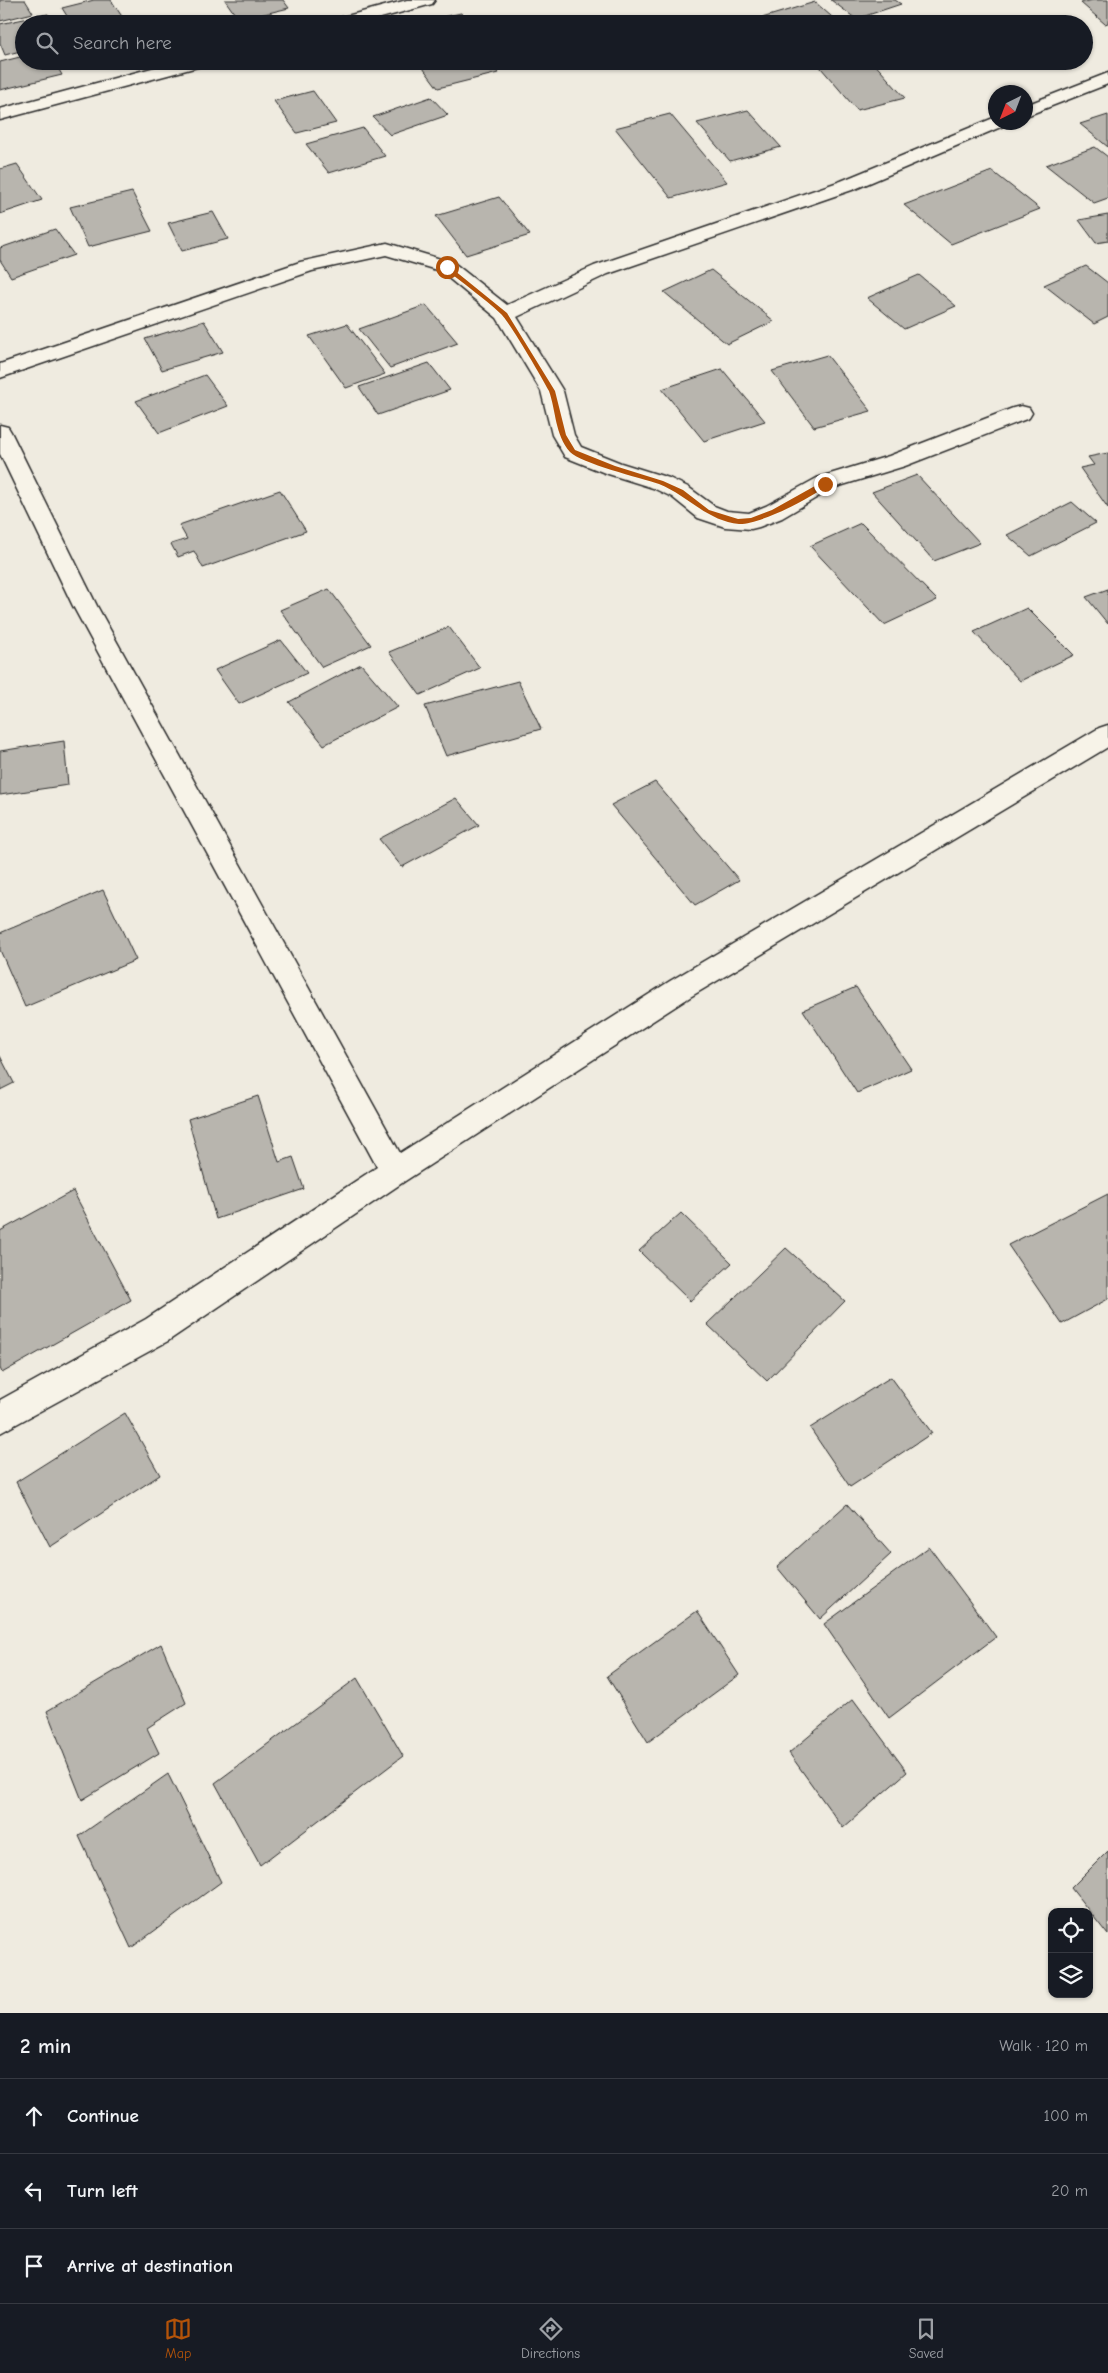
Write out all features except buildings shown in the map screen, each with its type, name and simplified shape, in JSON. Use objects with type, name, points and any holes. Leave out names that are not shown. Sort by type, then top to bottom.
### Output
[{"type":"street","points":[[371,15],[426,0]]},
{"type":"street","points":[[0,115],[166,70]]},
{"type":"street","points":[[1033,108],[1108,78]]},
{"type":"street","points":[[505,314],[601,270],[848,185],[988,126]]},
{"type":"street","points":[[0,371],[308,266],[387,249],[447,267],[505,314],[552,391],[563,435],[573,452],[613,468],[661,483],[680,492],[706,512],[725,519],[752,521],[774,512],[825,484],[897,461],[1022,413]]},
{"type":"street","points":[[0,432],[86,606],[395,1172]]},
{"type":"street","points":[[0,1417],[157,1330],[395,1172],[680,989],[1108,735]]},
{"type":"route","points":[[447,267],[505,314],[552,391],[563,435],[573,452],[613,468],[661,483],[694,501],[706,512],[725,519],[738,521],[752,521],[774,512],[825,484]]}]
